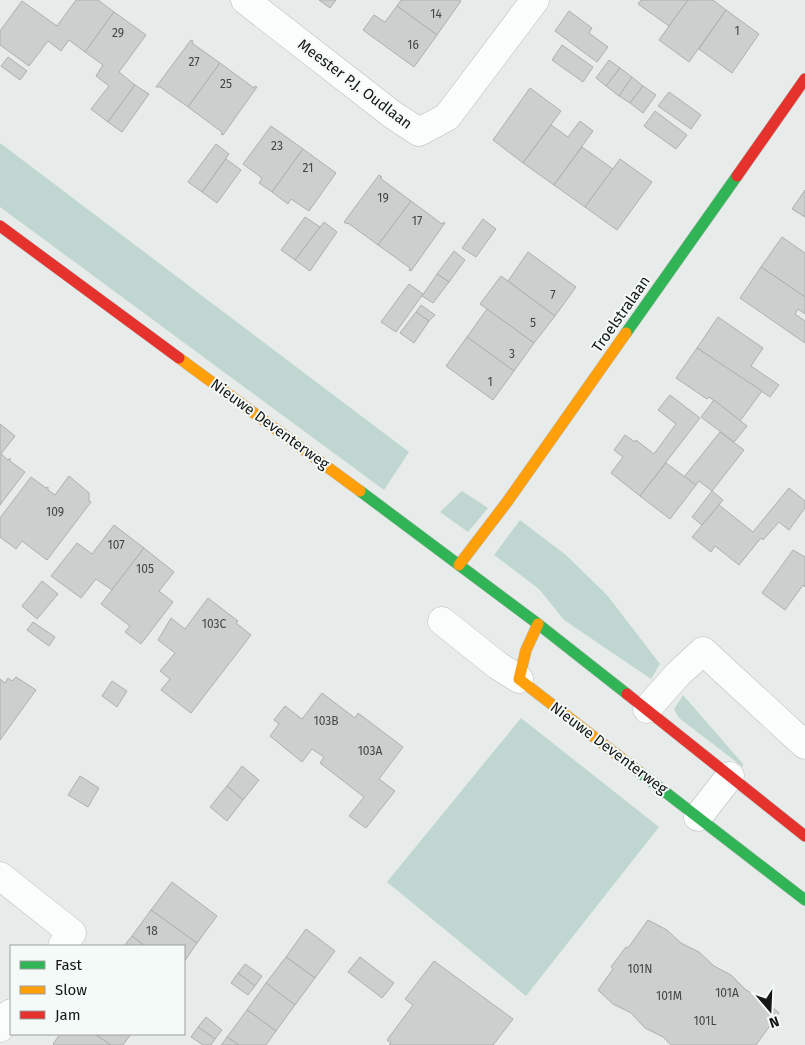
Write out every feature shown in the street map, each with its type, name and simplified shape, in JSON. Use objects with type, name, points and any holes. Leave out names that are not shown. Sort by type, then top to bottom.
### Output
[{"type":"street","name":"Meester P.J. Oudlaan","points":[[245,0],[393,115],[419,132],[447,117],[535,0]]},
{"type":"street","name":"Troelstralaan","points":[[459,566],[513,494],[805,79]]},
{"type":"street","name":"Nieuwe Deventerweg","points":[[0,226],[538,624],[805,836]]},
{"type":"street","name":"Nieuwe Deventerweg","points":[[442,621],[805,900]]},
{"type":"street","points":[[519,679],[526,650],[538,624]]},
{"type":"street","points":[[647,709],[678,674],[703,651],[805,745]]},
{"type":"street","points":[[698,817],[730,776]]},
{"type":"street","points":[[0,876],[72,933],[63,945]]},
{"type":"street","points":[[0,1028],[10,1014]]},
{"type":"green space","points":[[0,143],[409,452],[384,490],[0,207]]},
{"type":"green space","points":[[462,491],[488,508],[468,532],[440,512]]},
{"type":"green space","points":[[520,520],[566,555],[607,595],[660,664],[651,679],[564,620],[539,589],[494,555]]},
{"type":"green space","points":[[683,695],[743,764],[743,767],[679,718],[674,709]]},
{"type":"green space","points":[[521,718],[659,827],[526,996],[387,882]]},
{"type":"building","points":[[76,0],[98,0],[114,12],[85,52],[69,40],[61,51],[48,41],[29,66],[0,45],[0,31],[22,1],[57,26]]},
{"type":"building","points":[[319,0],[336,0],[330,8]]},
{"type":"building","points":[[401,0],[461,1],[437,35],[397,6]]},
{"type":"building","points":[[641,0],[688,0],[669,26],[638,4]]},
{"type":"building","points":[[688,0],[713,0],[726,10],[689,62],[659,40]]},
{"type":"building","points":[[397,6],[437,35],[414,67],[363,30],[374,15],[385,22]]},
{"type":"building","points":[[726,10],[759,34],[732,73],[699,49]]},
{"type":"building","points":[[569,11],[592,28],[589,33],[608,47],[597,62],[555,31]]},
{"type":"building","points":[[114,12],[146,35],[119,72],[135,85],[108,122],[91,109],[109,86],[96,76],[103,65],[85,52]]},
{"type":"building","points":[[191,40],[193,41],[192,43],[220,63],[188,107],[160,87],[156,87]]},
{"type":"building","points":[[562,45],[593,67],[583,82],[552,60]]},
{"type":"building","points":[[8,57],[27,71],[20,80],[1,66]]},
{"type":"building","points":[[609,60],[620,68],[606,86],[596,78]]},
{"type":"building","points":[[220,63],[254,88],[255,86],[257,87],[223,135],[221,134],[222,132],[188,107]]},
{"type":"building","points":[[620,68],[632,77],[619,96],[606,86]]},
{"type":"building","points":[[632,77],[643,86],[630,103],[619,96]]},
{"type":"building","points":[[135,85],[149,94],[122,132],[108,122]]},
{"type":"building","points":[[643,86],[656,95],[643,113],[630,103]]},
{"type":"building","points":[[530,88],[561,111],[523,163],[493,140]]},
{"type":"building","points":[[669,92],[701,115],[691,129],[658,106]]},
{"type":"building","points":[[655,111],[687,135],[676,149],[644,126]]},
{"type":"building","points":[[580,121],[593,131],[554,185],[523,163],[551,125],[568,137]]},
{"type":"building","points":[[271,126],[303,149],[272,192],[259,183],[262,178],[243,164]]},
{"type":"building","points":[[216,144],[229,154],[202,192],[188,182]]},
{"type":"building","points":[[582,147],[613,169],[585,207],[554,185]]},
{"type":"building","points":[[303,149],[336,173],[309,211],[291,199],[288,204],[272,192]]},
{"type":"building","points":[[226,159],[241,170],[217,203],[202,192]]},
{"type":"building","points":[[620,159],[652,182],[617,230],[585,207]]},
{"type":"building","points":[[379,175],[382,177],[380,178],[411,201],[378,245],[344,222]]},
{"type":"building","points":[[805,190],[805,217],[792,209]]},
{"type":"building","points":[[411,201],[442,224],[445,223],[411,271],[409,270],[410,268],[378,245]]},
{"type":"building","points":[[305,217],[320,227],[295,260],[281,250]]},
{"type":"building","points":[[483,219],[496,229],[476,257],[462,248]]},
{"type":"building","points":[[324,222],[337,232],[310,271],[295,260]]},
{"type":"building","points":[[782,237],[805,253],[805,297],[761,267]]},
{"type":"building","points":[[454,251],[465,260],[449,282],[437,274]]},
{"type":"building","points":[[528,252],[576,287],[555,316],[508,281]]},
{"type":"building","points":[[761,267],[805,297],[805,314],[798,309],[795,314],[805,321],[805,343],[740,298]]},
{"type":"building","points":[[437,274],[449,282],[433,303],[422,296]]},
{"type":"building","points":[[501,276],[555,316],[534,343],[480,304]]},
{"type":"building","points":[[409,284],[423,294],[396,332],[381,322]]},
{"type":"building","points":[[421,305],[435,315],[429,321],[416,312]]},
{"type":"building","points":[[487,309],[534,343],[514,371],[467,337]]},
{"type":"building","points":[[416,312],[429,321],[414,343],[400,333]]},
{"type":"building","points":[[718,317],[763,348],[751,366],[779,385],[770,397],[697,348]]},
{"type":"building","points":[[467,337],[514,371],[493,400],[446,366]]},
{"type":"building","points":[[697,348],[762,391],[740,421],[709,397],[707,399],[676,378]]},
{"type":"building","points":[[670,395],[700,418],[640,496],[611,473],[623,457],[614,450],[625,435],[635,442],[636,440],[654,454],[676,424],[658,410]]},
{"type":"building","points":[[714,400],[747,426],[734,442],[701,417]]},
{"type":"building","points":[[0,424],[15,436],[1,454],[8,460],[10,458],[10,461],[25,472],[0,505]]},
{"type":"building","points":[[720,432],[744,450],[712,491],[699,481],[696,485],[684,477]]},
{"type":"building","points":[[666,463],[696,485],[670,519],[640,496]]},
{"type":"building","points":[[69,476],[89,493],[89,501],[91,502],[47,560],[22,541],[16,549],[0,537],[0,518],[31,477],[46,488],[48,487],[48,490],[55,495]]},
{"type":"building","points":[[789,488],[805,501],[805,508],[789,530],[779,522],[763,540],[761,538],[739,565],[715,546],[711,552],[692,537],[719,505],[753,532]]},
{"type":"building","points":[[712,491],[723,500],[702,525],[692,517]]},
{"type":"building","points":[[114,525],[144,548],[112,590],[96,579],[81,598],[51,576],[77,543],[92,554]]},
{"type":"building","points":[[144,548],[174,572],[159,591],[173,602],[141,644],[125,632],[130,626],[101,604]]},
{"type":"building","points":[[793,550],[805,557],[805,587],[803,585],[785,610],[762,593]]},
{"type":"building","points":[[42,581],[58,594],[37,619],[22,606]]},
{"type":"building","points":[[208,598],[238,621],[236,623],[251,635],[191,713],[161,690],[170,679],[160,671],[175,653],[158,640],[171,618],[185,629]]},
{"type":"building","points":[[33,622],[55,637],[49,646],[27,630]]},
{"type":"building","points":[[16,677],[36,690],[0,740],[0,679],[5,683],[8,678],[12,681]]},
{"type":"building","points":[[112,681],[127,691],[117,707],[102,696]]},
{"type":"building","points":[[322,693],[355,718],[358,713],[403,747],[379,779],[395,791],[366,828],[349,816],[364,797],[320,763],[324,757],[312,749],[302,762],[270,736],[279,724],[274,720],[285,706],[302,719]]},
{"type":"building","points":[[242,766],[259,780],[243,800],[227,786]]},
{"type":"building","points":[[80,776],[99,788],[88,807],[68,795]]},
{"type":"building","points":[[227,786],[243,800],[227,821],[210,807]]},
{"type":"building","points":[[172,882],[217,916],[197,943],[151,910]]},
{"type":"building","points":[[151,910],[197,943],[185,961],[185,945],[144,945],[132,936]]},
{"type":"building","points":[[648,920],[667,930],[681,943],[699,952],[714,966],[731,975],[746,990],[763,999],[779,1013],[756,1045],[671,1045],[663,1037],[645,1028],[631,1013],[613,1004],[598,990],[613,969],[611,967],[626,947],[628,948]]},
{"type":"building","points":[[306,929],[335,951],[315,978],[286,957]]},
{"type":"building","points":[[132,936],[144,945],[125,945]]},
{"type":"building","points":[[286,957],[315,978],[295,1005],[266,983]]},
{"type":"building","points":[[360,957],[394,983],[382,998],[348,972]]},
{"type":"building","points":[[434,961],[513,1019],[493,1045],[389,1045],[391,1043],[387,1040],[413,1005],[405,999]]},
{"type":"building","points":[[245,964],[262,976],[255,986],[238,973]]},
{"type":"building","points":[[238,973],[255,986],[248,995],[231,983]]},
{"type":"building","points":[[266,983],[295,1005],[276,1031],[247,1010]]},
{"type":"building","points":[[247,1010],[276,1031],[266,1045],[239,1045],[227,1037]]},
{"type":"building","points":[[206,1017],[222,1030],[215,1039],[198,1027]]},
{"type":"building","points":[[198,1027],[215,1039],[211,1045],[203,1045],[191,1037]]},
{"type":"building","points":[[59,1035],[96,1035],[111,1045],[54,1045]]},
{"type":"building","points":[[96,1035],[130,1035],[123,1045],[111,1045]]},
{"type":"building","points":[[227,1037],[239,1045],[221,1045]]},
{"type":"traffic: fast","points":[[626,333],[737,176]]},
{"type":"traffic: fast","points":[[360,491],[538,624],[627,694]]},
{"type":"traffic: fast","points":[[638,771],[805,900]]},
{"type":"traffic: slow","points":[[459,565],[507,502],[626,333]]},
{"type":"traffic: slow","points":[[179,358],[360,491]]},
{"type":"traffic: slow","points":[[538,624],[526,650],[519,679],[638,771]]},
{"type":"traffic: jam","points":[[737,176],[805,79]]},
{"type":"traffic: jam","points":[[0,226],[179,358]]},
{"type":"traffic: jam","points":[[627,694],[805,836]]}]
